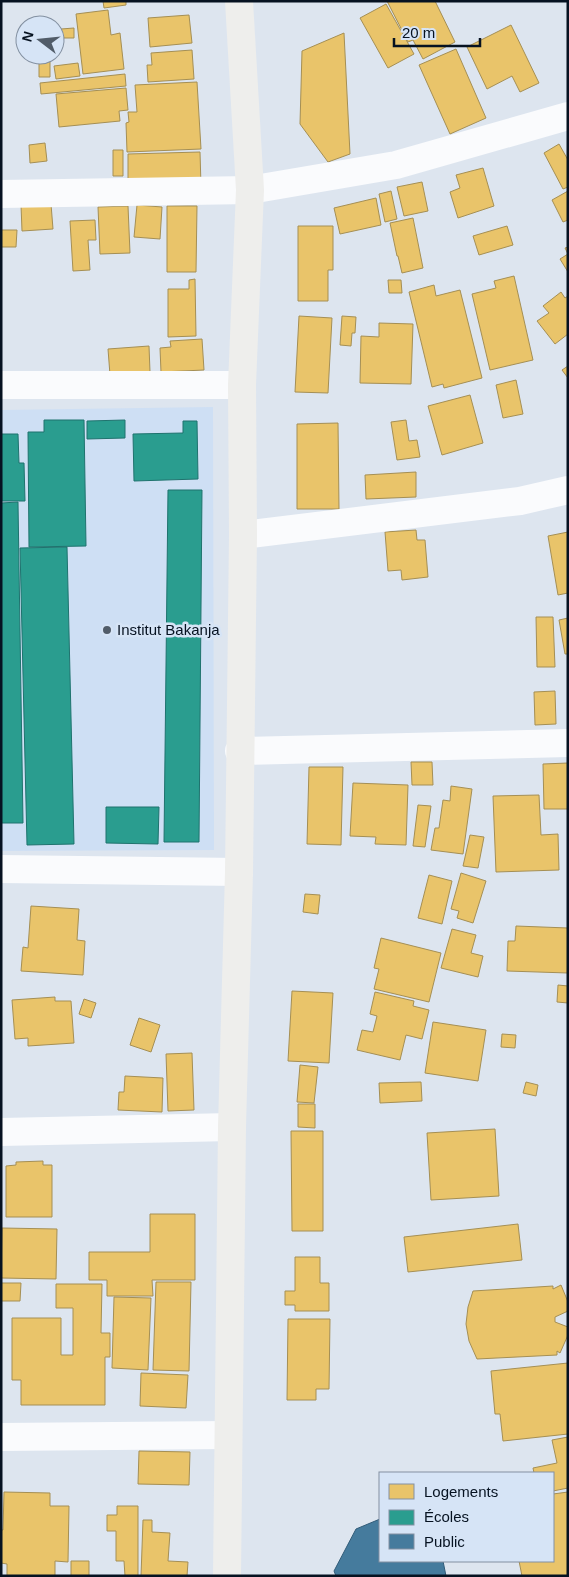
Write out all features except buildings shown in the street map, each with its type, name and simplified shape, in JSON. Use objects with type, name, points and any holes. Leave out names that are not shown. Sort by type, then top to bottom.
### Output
[{"type":"main road","points":[[227,1576],[232,1127],[243,535],[242,385],[250,190],[239,1]]},
{"type":"street","points":[[1,194],[250,190],[396,165],[568,116]]},
{"type":"street","points":[[1,385],[242,385]]},
{"type":"street","points":[[243,535],[520,500],[568,490]]},
{"type":"street","points":[[239,751],[568,743]]},
{"type":"street","points":[[1,869],[238,872]]},
{"type":"street","points":[[1,1132],[232,1127]]},
{"type":"street","points":[[1,1437],[228,1435]]},
{"type":"shaded area","name":"Institut Bakanja","points":[[213,407],[214,850],[1,851],[1,410]]},
{"type":"place","name":"Institut Bakanja","points":[[107,630]]}]
